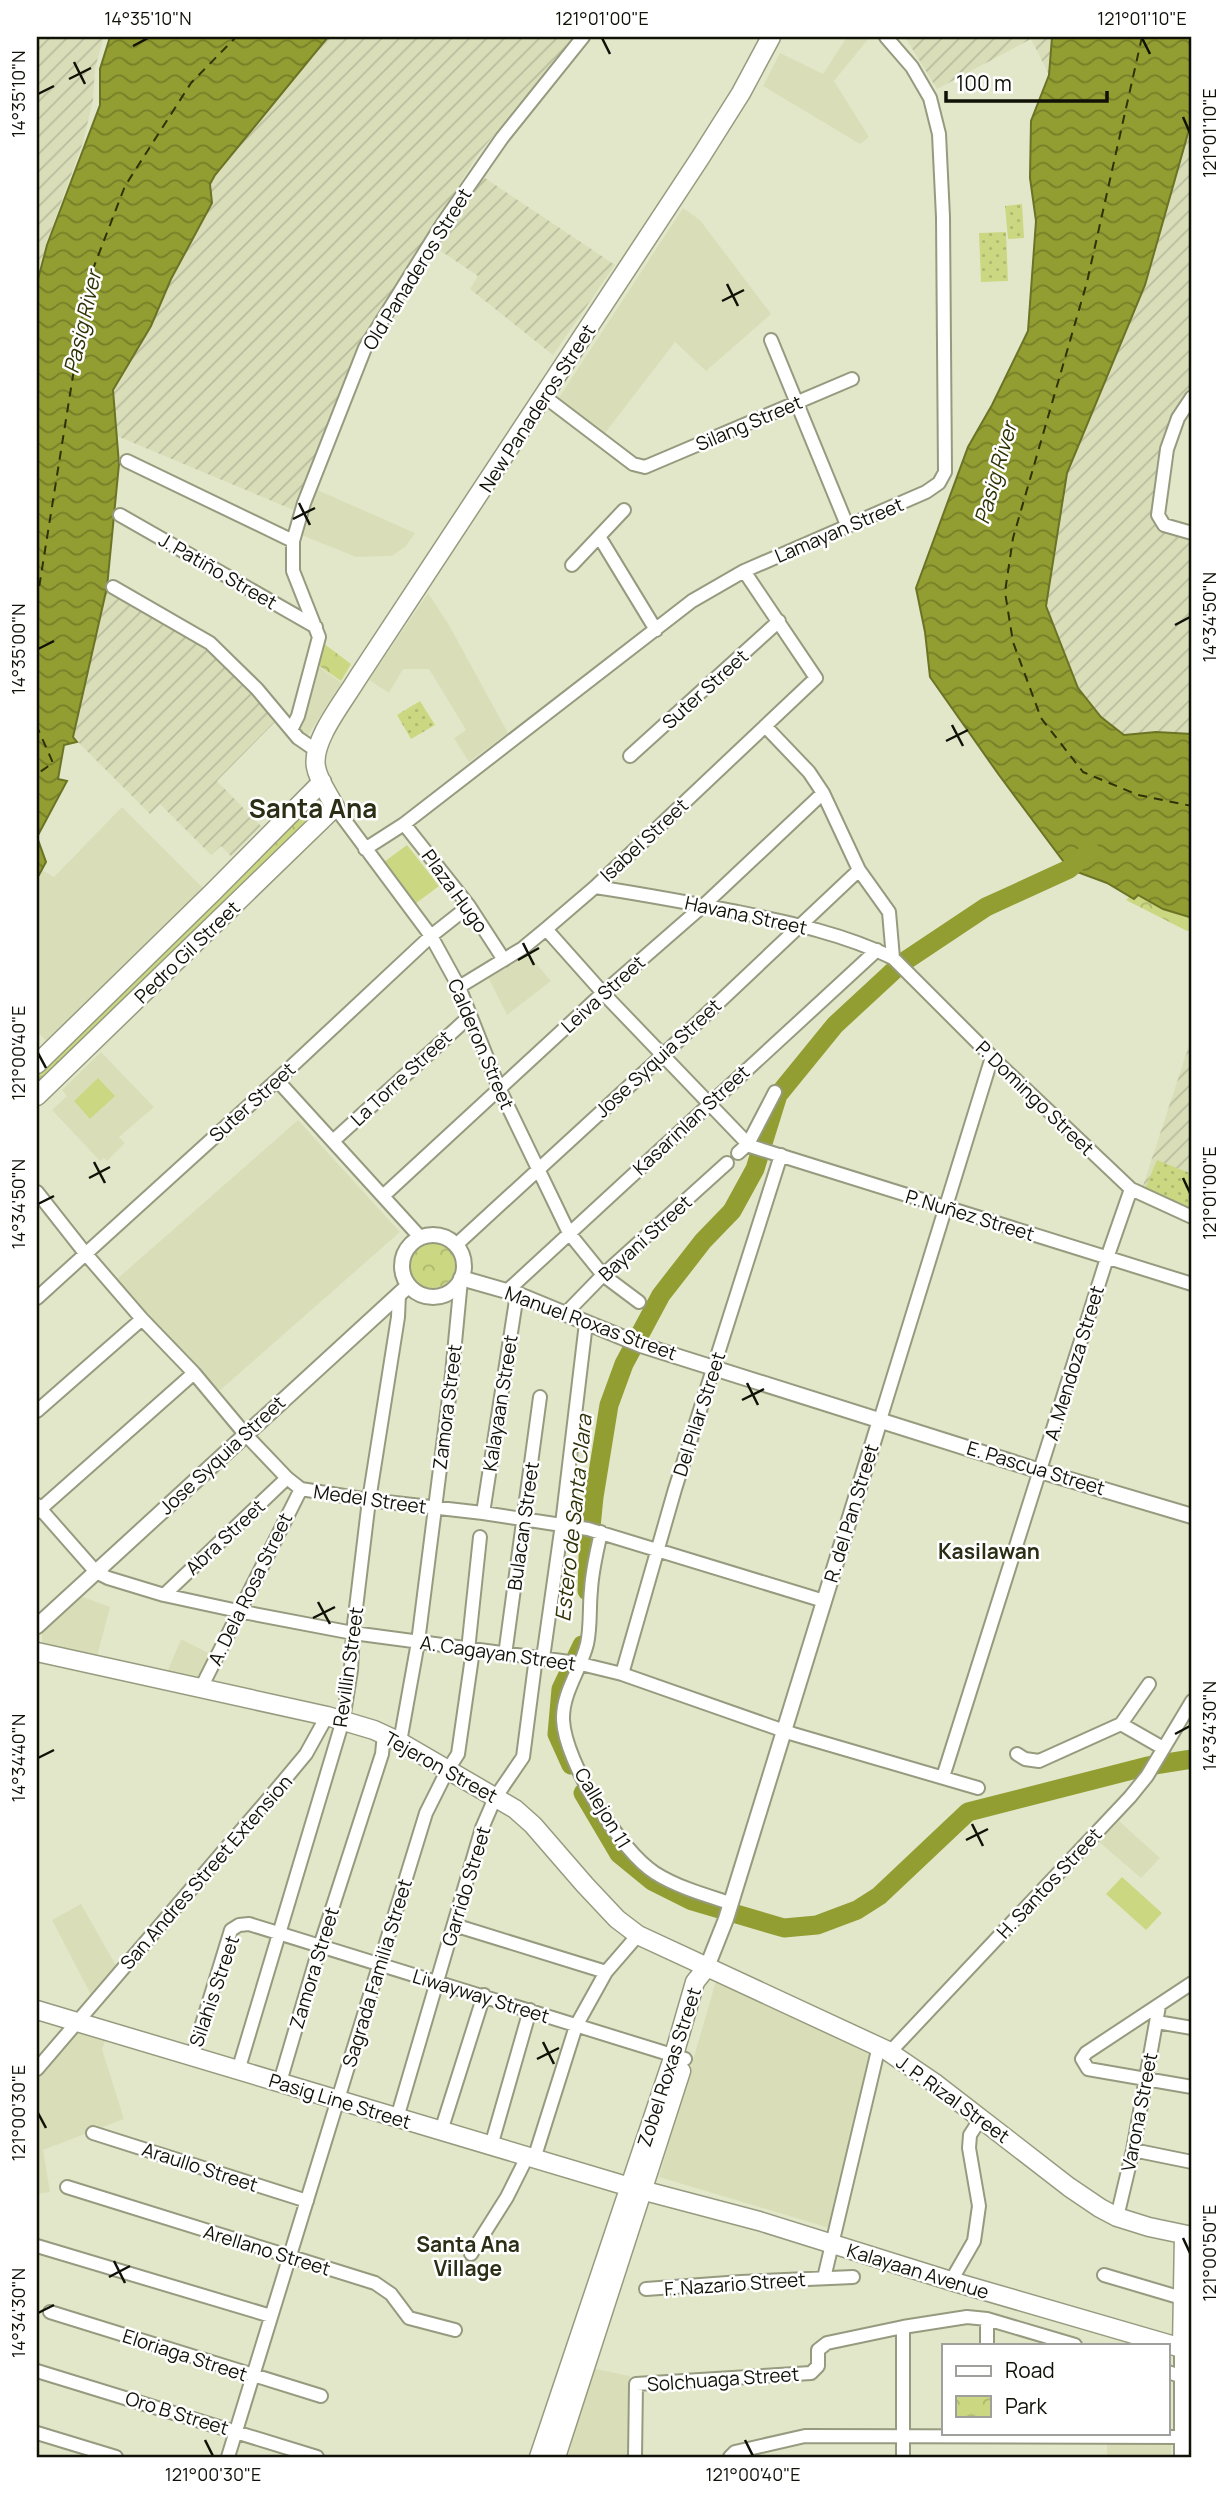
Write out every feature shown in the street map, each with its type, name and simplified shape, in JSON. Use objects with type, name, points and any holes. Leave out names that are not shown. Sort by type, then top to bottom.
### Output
[{"type":"main road","name":"New Panaderos Street","points":[[317,751],[324,733],[357,678],[545,397],[704,152],[741,93],[771,37]]},
{"type":"main road","points":[[317,751],[316,767],[322,782]]},
{"type":"main road","name":"Calderon Street","points":[[322,782],[335,807]]},
{"type":"main road","name":"Pedro Gil Street","points":[[37,1064],[322,782]]},
{"type":"main road","name":"Pedro Gil Street","points":[[37,1096],[335,807]]},
{"type":"main road","name":"Tejeron Street","points":[[37,1652],[335,1718],[392,1738],[515,1809],[533,1825],[617,1919],[638,1936],[707,1967]]},
{"type":"main road","name":"J. P. Rizal Street","points":[[707,1967],[884,2049],[981,2118],[1069,2187],[1117,2217],[1188,2235]]},
{"type":"main road","name":"Zobel Roxas Street","points":[[556,2457],[679,2057],[695,1982],[707,1967]]},
{"type":"main road","name":"Pasig Line Street","points":[[37,2010],[637,2189]]},
{"type":"main road","name":"Zobel Roxas Street","points":[[539,2457],[637,2189]]},
{"type":"main road","name":"Kalayaan Avenue","points":[[637,2189],[759,2221],[951,2281],[1170,2344]]},
{"type":"main road","points":[[1187,2349],[1188,2235]]},
{"type":"main road","name":"Kalayaan Avenue","points":[[1170,2344],[1187,2349]]},
{"type":"street","name":"Old Panaderos Street","points":[[292,728],[298,716],[319,637],[293,570],[293,541],[304,503],[365,348],[443,223],[502,138],[583,37]]},
{"type":"street","name":"Lamayan Street","points":[[365,849],[404,824],[692,601],[744,571],[926,492],[939,483],[945,472],[943,217],[939,134],[930,98],[912,67],[886,37]]},
{"type":"street","points":[[771,340],[847,526]]},
{"type":"street","name":"Silang Street","points":[[545,397],[634,464],[645,467],[852,379]]},
{"type":"street","points":[[1191,402],[1178,418],[1167,449],[1158,515],[1164,525],[1192,533]]},
{"type":"street","points":[[127,461],[293,541]]},
{"type":"street","points":[[572,565],[624,510]]},
{"type":"street","name":"J. Patiño Street","points":[[120,515],[316,627]]},
{"type":"street","points":[[600,538],[656,630]]},
{"type":"street","points":[[744,571],[779,621]]},
{"type":"street","points":[[114,587],[210,643],[257,689],[307,746],[317,751]]},
{"type":"street","name":"Isabel Street","points":[[459,987],[504,960],[546,929],[595,887],[816,678],[779,621]]},
{"type":"street","name":"Suter Street","points":[[631,756],[779,621]]},
{"type":"street","points":[[765,726],[809,772],[823,793],[859,870],[889,912],[897,962]]},
{"type":"street","name":"Leiva Street","points":[[383,1196],[603,993],[704,905],[823,793]]},
{"type":"street","name":"Calderon Street","points":[[335,807],[430,936],[459,987],[499,1088],[569,1233],[603,1275],[639,1302]]},
{"type":"street","name":"Plaza Hugo","points":[[404,824],[468,906],[504,960]]},
{"type":"street","name":"Jose Syquia Street","points":[[456,1245],[859,870]]},
{"type":"street","name":"Havana Street","points":[[595,887],[801,925],[877,950],[897,962]]},
{"type":"street","name":"Suter Street","points":[[37,1298],[277,1080],[430,936],[468,906]]},
{"type":"street","points":[[546,929],[708,1104],[745,1148],[775,1092]]},
{"type":"street","name":"Kasarinlan Street","points":[[512,1293],[569,1233],[877,950]]},
{"type":"street","name":"P. Domingo Street","points":[[897,962],[1131,1189],[1192,1217]]},
{"type":"street","name":"La Torre Street","points":[[333,1141],[470,1016]]},
{"type":"street","name":"R. del Pan Street","points":[[707,1967],[729,1908],[992,1057]]},
{"type":"street","points":[[277,1080],[420,1237]]},
{"type":"street","name":"P. Nuñez Street","points":[[745,1148],[780,1155],[1192,1284]]},
{"type":"street","name":"Del Pilar Street","points":[[622,1674],[658,1548],[780,1155]]},
{"type":"street","name":"Bayani Street","points":[[565,1314],[603,1275],[727,1163]]},
{"type":"street","name":"A. Mendoza Street","points":[[943,1777],[1131,1189]]},
{"type":"street","name":"Medel Street","points":[[37,1192],[142,1319],[194,1373],[245,1434],[301,1489],[562,1524],[596,1531],[824,1601]]},
{"type":"street","points":[[441,1236],[456,1245],[463,1260],[461,1279],[451,1291],[437,1297],[404,1290],[402,1259],[406,1250],[420,1237],[441,1236]]},
{"type":"street","name":"Manuel Roxas Street","points":[[461,1279],[512,1293],[641,1345],[880,1420]]},
{"type":"street","name":"Zamora Street","points":[[280,2082],[320,1946],[382,1754],[392,1738],[418,1642],[461,1279]]},
{"type":"street","name":"Jose Syquia Street","points":[[37,1626],[404,1290]]},
{"type":"street","name":"Revillin Street","points":[[238,2070],[278,1933],[335,1718],[351,1671],[369,1500],[404,1290]]},
{"type":"street","name":"Kalayaan Street","points":[[483,1513],[512,1293]]},
{"type":"street","points":[[37,1410],[142,1319]]},
{"type":"street","name":"Garrido Street","points":[[397,2118],[482,1828],[495,1798],[523,1757],[562,1524],[586,1323]]},
{"type":"street","points":[[38,1509],[194,1373]]},
{"type":"street","name":"Bulacan Street","points":[[505,1655],[540,1397]]},
{"type":"street","name":"E. Pascua Street","points":[[880,1420],[1192,1516]]},
{"type":"street","name":"Abra Street","points":[[164,1595],[287,1478]]},
{"type":"street","name":"A. Dela Rosa Street","points":[[200,1690],[301,1489]]},
{"type":"street","name":"A. Cagayan Street","points":[[38,1509],[96,1572],[164,1595],[353,1633],[574,1662],[622,1674],[784,1730],[978,1788]]},
{"type":"street","name":"Callejon 11","points":[[596,1531],[587,1645],[574,1662],[563,1718],[567,1743],[583,1780],[631,1854],[655,1874],[729,1908]]},
{"type":"street","name":"Sagrada Familia Street","points":[[228,2457],[426,1813],[458,1754],[471,1650],[480,1537]]},
{"type":"street","points":[[1017,1754],[1025,1759],[1039,1761],[1121,1724],[1149,1685]]},
{"type":"street","name":"H. Santos Street","points":[[884,2049],[1130,1797],[1149,1772],[1192,1701]]},
{"type":"street","name":"San Andres Street Extension","points":[[37,2068],[335,1718]]},
{"type":"street","points":[[1121,1724],[1163,1748]]},
{"type":"street","name":"Silahis Street","points":[[192,2057],[231,1930],[239,1925],[249,1924],[278,1933]]},
{"type":"street","points":[[454,1925],[606,1972]]},
{"type":"street","name":"Liwayway Street","points":[[278,1933],[679,2057]]},
{"type":"street","points":[[471,2254],[531,2158],[576,2026],[606,1972],[638,1936]]},
{"type":"street","points":[[1192,1983],[1086,2053],[1082,2059],[1088,2069],[1192,2087]]},
{"type":"street","points":[[441,2131],[484,1995]]},
{"type":"street","name":"Varona Street","points":[[1117,2217],[1133,2150],[1159,2006]]},
{"type":"street","points":[[491,2146],[530,2010]]},
{"type":"street","points":[[1157,2022],[1192,2028]]},
{"type":"street","points":[[833,2245],[884,2049]]},
{"type":"street","points":[[951,2281],[974,2241],[979,2206],[969,2148],[970,2135],[981,2118]]},
{"type":"street","name":"Araullo Street","points":[[93,2133],[307,2201]]},
{"type":"street","points":[[1133,2150],[1192,2162]]},
{"type":"street","name":"Arellano Street","points":[[67,2187],[375,2283],[391,2294],[409,2318],[455,2330]]},
{"type":"street","name":"F. Nazario Street","points":[[824,2278],[833,2245]]},
{"type":"street","points":[[37,2246],[271,2316]]},
{"type":"street","points":[[1104,2275],[1188,2300]]},
{"type":"street","name":"F. Nazario Street","points":[[646,2289],[853,2277]]},
{"type":"street","name":"Eloriaga Street","points":[[50,2312],[321,2396]]},
{"type":"street","name":"Solchuaga Street","points":[[635,2457],[636,2384],[811,2373],[817,2369],[818,2350],[823,2345],[903,2327],[967,2317],[987,2319],[1072,2344]]},
{"type":"street","points":[[987,2319],[987,2344]]},
{"type":"street","points":[[903,2327],[903,2457]]},
{"type":"street","points":[[1182,2457],[1181,2376],[1187,2349]]},
{"type":"street","name":"Oro B Street","points":[[37,2371],[317,2457]]},
{"type":"street","points":[[37,2433],[116,2457]]},
{"type":"street","points":[[730,2456],[735,2452],[805,2436],[1182,2437]]},
{"type":"shaded area","points":[[37,37],[104,37],[95,68],[93,100],[83,142],[37,276]]},
{"type":"shaded area","points":[[328,37],[574,37],[479,153],[356,349],[296,511],[117,436],[113,390],[151,326],[171,279],[212,203],[210,184],[215,175]]},
{"type":"shaded area","points":[[847,37],[870,37],[834,81],[869,137],[860,144],[763,86],[780,53],[823,74]]},
{"type":"shaded area","points":[[905,37],[1052,37],[1049,75],[1031,39],[937,89]]},
{"type":"shaded area","points":[[1192,119],[1192,393],[1178,414],[1152,520],[1192,533],[1192,734],[1156,732],[1124,735],[1101,717],[1078,688],[1046,606],[1067,473],[1145,285]]},
{"type":"shaded area","points":[[482,176],[615,265],[553,355],[470,289],[478,276],[435,247]]},
{"type":"shaded area","points":[[683,208],[700,220],[771,314],[706,371],[675,342],[605,433],[558,399]]},
{"type":"shaded area","points":[[315,489],[415,533],[406,546],[392,556],[356,557],[299,534]]},
{"type":"shaded area","points":[[107,587],[208,647],[253,692],[276,721],[217,781],[261,826],[231,856],[221,846],[211,855],[160,804],[150,814],[73,737]]},
{"type":"shaded area","points":[[428,593],[449,625],[508,733],[469,762],[454,738],[466,730],[429,669],[403,669],[389,693],[369,680]]},
{"type":"shaded area","points":[[319,667],[342,683],[308,735],[298,732]]},
{"type":"shaded area","points":[[122,807],[204,889],[48,1043],[37,1031],[37,874],[42,870],[54,877]]},
{"type":"shaded area","points":[[526,952],[551,981],[507,1015],[487,975]]},
{"type":"shaded area","points":[[1192,1036],[1192,1210],[1142,1189]]},
{"type":"shaded area","points":[[101,1052],[154,1107],[119,1137],[125,1143],[107,1161],[104,1158],[100,1161],[52,1110],[67,1096],[62,1090]]},
{"type":"shaded area","points":[[298,1120],[400,1232],[217,1393],[117,1279]]},
{"type":"shaded area","points":[[80,1596],[110,1607],[97,1657],[42,1644],[42,1630]]},
{"type":"shaded area","points":[[181,1639],[212,1655],[200,1681],[167,1673]]},
{"type":"shaded area","points":[[1119,1821],[1160,1858],[1141,1878],[1099,1842]]},
{"type":"shaded area","points":[[81,1904],[118,1969],[91,1995],[52,1920]]},
{"type":"shaded area","points":[[716,1981],[872,2053],[836,2230],[659,2177]]},
{"type":"shaded area","points":[[74,2030],[105,2041],[102,2049],[124,2119],[43,2150],[50,2192],[37,2194],[37,2073]]},
{"type":"shaded area","points":[[591,2368],[630,2376],[630,2457],[568,2457]]},
{"type":"shaded area","points":[[1171,2440],[1171,2457],[1107,2457],[1107,2441]]},
{"type":"green space","points":[[1022,204],[1024,238],[1008,239],[1005,206]]},
{"type":"green space","points":[[1006,232],[1008,281],[981,282],[979,233]]},
{"type":"green space","points":[[323,643],[351,664],[341,681],[318,665]]},
{"type":"green space","points":[[420,701],[435,725],[411,739],[397,715]]},
{"type":"green space","points":[[306,811],[313,817],[37,1090],[37,1070]]},
{"type":"green space","points":[[407,845],[439,886],[415,904],[384,862]]},
{"type":"green space","points":[[1136,890],[1192,916],[1192,930],[1187,931],[1126,900]]},
{"type":"green space","points":[[98,1078],[115,1096],[90,1119],[74,1101]]},
{"type":"green space","points":[[1157,1160],[1192,1174],[1192,1209],[1144,1191]]},
{"type":"green space","points":[[432,1240],[449,1247],[456,1264],[449,1281],[432,1288],[415,1281],[408,1264],[415,1247]]},
{"type":"green space","points":[[1122,1877],[1162,1913],[1146,1930],[1106,1894]]},
{"type":"water","name":"Pasig River","points":[[110,37],[328,37],[215,175],[210,184],[212,203],[171,279],[151,326],[113,390],[119,464],[107,587],[73,737],[77,742],[64,745],[58,779],[67,781],[37,837],[37,283],[47,245],[100,105],[100,69]]},
{"type":"water","name":"Pasig River","points":[[1052,37],[1192,37],[1192,119],[1145,285],[1067,473],[1046,606],[1078,688],[1101,717],[1124,735],[1156,732],[1192,734],[1192,916],[1189,917],[1163,909],[1138,895],[1134,899],[1107,883],[1069,869],[930,677],[916,588],[968,447],[1028,331],[1036,221],[1030,178],[1031,121],[1049,75]]},
{"type":"water","points":[[37,837],[46,862],[39,875],[37,874]]},
{"type":"waterway","name":"Estero de Santa Clara","points":[[587,1591],[594,1497],[609,1405],[624,1364],[661,1295],[703,1241],[732,1211],[755,1169],[778,1095],[835,1025],[902,963],[986,907],[1069,869],[1090,851]]},
{"type":"waterway","name":"Estero de Santa Clara","points":[[571,1765],[557,1734],[561,1689],[582,1645]]},
{"type":"waterway","points":[[583,1793],[619,1854],[652,1881],[692,1901],[784,1928],[817,1925],[857,1910],[879,1896],[968,1812],[1148,1766],[1192,1759]]},
{"type":"ferry route","points":[[37,618],[38,594],[88,282],[125,186],[191,83],[236,37]]},
{"type":"ferry route","points":[[1142,37],[1087,282],[1013,538],[1005,592],[1013,642],[1041,718],[1083,772],[1138,795],[1192,806]]},
{"type":"ferry route","points":[[37,708],[38,729],[53,763],[37,774]]},
{"type":"district","name":"Santa Ana","points":[[313,808]]},
{"type":"district","name":"Kasilawan","points":[[989,1551]]},
{"type":"district","name":"Santa Ana Village","points":[[468,2256]]}]
